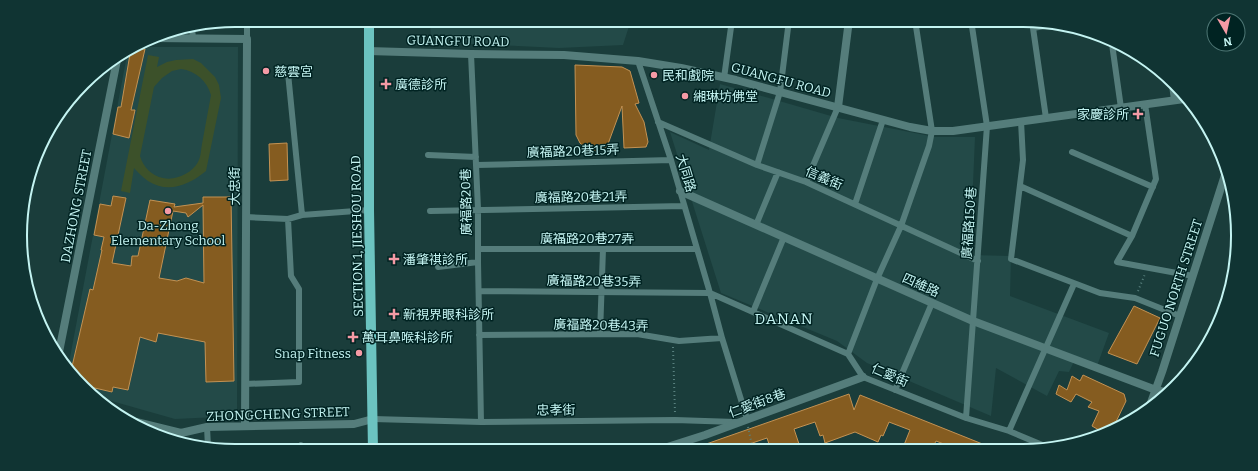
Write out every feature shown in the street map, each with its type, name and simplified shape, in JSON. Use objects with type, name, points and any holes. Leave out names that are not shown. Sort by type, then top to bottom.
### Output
[{"type":"main road","name":"SECTION 1, JIESHOU ROAD","points":[[369,27],[369,210],[373,444]]},
{"type":"street","points":[[838,107],[848,27]]},
{"type":"street","points":[[167,38],[247,39]]},
{"type":"street","name":"大忠街","points":[[245,426],[247,39]]},
{"type":"street","name":"GUANGFU ROAD","points":[[368,51],[564,55],[638,61],[681,68],[724,78],[910,127],[932,131],[953,131],[1180,99]]},
{"type":"street","name":"DAZHONG STREET","points":[[60,348],[116,65]]},
{"type":"street","name":"FUGUO NORTH STREET","points":[[1153,398],[1223,180]]},
{"type":"street","name":"四維路","points":[[680,191],[973,321],[1161,391]]},
{"type":"street","name":"仁愛街8巷","points":[[675,444],[863,377]]},
{"type":"street","name":"ZHONGCHENG STREET","points":[[151,426],[181,433],[207,426],[354,424],[373,419]]},
{"type":"lane","points":[[246,27],[247,39]]},
{"type":"lane","points":[[724,78],[731,27]]},
{"type":"lane","points":[[757,165],[780,92],[788,27]]},
{"type":"lane","points":[[710,293],[848,354],[877,279],[901,226],[929,146],[932,131],[916,27]]},
{"type":"lane","name":"廣福路150巷","points":[[966,418],[987,126],[972,27]]},
{"type":"lane","points":[[1032,27],[1046,118]]},
{"type":"lane","points":[[192,32],[193,39]]},
{"type":"lane","points":[[1113,48],[1121,108]]},
{"type":"lane","name":"廣福路20巷","points":[[471,54],[478,209],[481,422]]},
{"type":"lane","name":"大同路","points":[[638,61],[671,160],[747,419]]},
{"type":"lane","points":[[288,73],[302,215]]},
{"type":"lane","points":[[1173,91],[1174,100]]},
{"type":"lane","points":[[1145,104],[1156,180],[1132,236],[1118,262],[1193,276]]},
{"type":"lane","points":[[806,182],[838,107]]},
{"type":"lane","points":[[855,204],[883,120]]},
{"type":"lane","points":[[1021,121],[1023,160],[1011,259],[1100,294],[1135,298],[1180,316]]},
{"type":"lane","name":"信義街","points":[[658,122],[757,165],[806,182],[978,261]]},
{"type":"lane","points":[[1072,152],[1153,187]]},
{"type":"lane","points":[[428,155],[476,157]]},
{"type":"lane","name":"廣福路20巷15弄","points":[[476,165],[671,160]]},
{"type":"lane","points":[[756,225],[778,172]]},
{"type":"lane","points":[[1020,186],[1132,236]]},
{"type":"lane","name":"廣福路20巷21弄","points":[[430,211],[684,206]]},
{"type":"lane","points":[[246,217],[288,219],[302,215],[369,210]]},
{"type":"lane","points":[[245,384],[299,382],[299,289],[291,276],[288,219]]},
{"type":"lane","points":[[753,312],[784,237]]},
{"type":"lane","points":[[600,334],[603,249]]},
{"type":"lane","name":"廣福路20巷27弄","points":[[478,250],[697,249]]},
{"type":"lane","points":[[438,267],[478,262]]},
{"type":"lane","points":[[1009,431],[1074,284]]},
{"type":"lane","name":"廣福路20巷35弄","points":[[479,290],[710,293]]},
{"type":"lane","points":[[895,390],[932,303]]},
{"type":"lane","name":"廣福路20巷43弄","points":[[479,335],[638,334],[673,340],[722,338]]},
{"type":"lane","name":"仁愛街","points":[[848,354],[863,377],[966,418],[1009,431],[1039,444]]},
{"type":"lane","name":"忠孝街","points":[[373,419],[481,422],[675,420],[738,422]]},
{"type":"lane","points":[[207,426],[208,442]]},
{"type":"path","points":[[1135,298],[1148,268]]},
{"type":"path","points":[[673,340],[675,420]]},
{"type":"path","points":[[747,419],[752,444]]},
{"type":"shaded area","points":[[430,27],[629,27],[623,45],[559,48],[431,42]]},
{"type":"shaded area","name":"Da-Zhong Elementary School","points":[[147,47],[238,47],[237,416],[175,419],[108,400],[88,383],[69,361],[126,58]]},
{"type":"shaded area","points":[[720,84],[838,118],[935,137],[975,137],[970,255],[1011,256],[1010,296],[1109,333],[1097,366],[1076,357],[1069,372],[1059,371],[1047,396],[996,368],[991,416],[867,363],[837,341],[721,293],[670,132],[709,150]]},
{"type":"green space","points":[[148,55],[159,57],[157,67],[167,62],[176,60],[193,59],[201,63],[215,77],[219,85],[221,98],[206,171],[185,184],[163,187],[148,181],[134,168],[130,193],[121,191]],"holes":[[[181,69],[196,74],[204,81],[211,95],[199,160],[188,173],[168,179],[159,177],[148,170],[143,164],[140,156],[154,87],[162,78],[172,71]]]},
{"type":"building","points":[[145,49],[131,110],[135,110],[129,138],[113,134],[118,107],[121,107],[130,56]]},
{"type":"building","points":[[575,65],[622,67],[630,71],[639,103],[635,104],[644,122],[648,142],[646,147],[624,148],[622,106],[608,144],[605,148],[597,151],[589,151],[580,143],[576,135]]},
{"type":"building","points":[[287,143],[288,180],[270,181],[269,144]]},
{"type":"building","points":[[113,196],[126,198],[112,263],[131,266],[132,256],[138,256],[150,200],[175,204],[174,207],[203,203],[203,197],[231,197],[234,381],[206,382],[205,342],[158,333],[156,342],[140,337],[128,390],[113,387],[112,392],[93,388],[72,365],[90,289],[93,290],[102,250],[104,237],[94,235],[100,204],[111,206]],"holes":[[[203,205],[204,283],[186,278],[177,281],[159,278],[173,211],[186,213],[188,217]]]},
{"type":"building","points":[[1134,306],[1160,318],[1137,364],[1108,353]]},
{"type":"building","points":[[1083,375],[1124,394],[1126,401],[1116,421],[1098,430],[1092,426],[1099,411],[1088,407],[1092,402],[1076,394],[1071,402],[1056,394],[1059,385],[1067,390],[1072,376],[1080,381]]},
{"type":"building","points":[[849,394],[854,410],[860,395],[982,444],[944,444],[936,441],[934,444],[904,444],[910,430],[889,422],[883,436],[881,435],[878,442],[855,432],[825,443],[823,435],[820,436],[815,422],[794,429],[799,444],[769,444],[767,438],[750,444],[706,444]]},
{"type":"place","name":"慈雲宮","points":[[266,71]]},
{"type":"place","name":"民和戲院","points":[[654,75]]},
{"type":"place","name":"廣德診所","points":[[386,84]]},
{"type":"place","name":"緗琳坊佛堂","points":[[685,96]]},
{"type":"place","name":"家慶診所","points":[[1138,114]]},
{"type":"place","name":"Da-Zhong Elementary School","points":[[168,211]]},
{"type":"place","name":"潘肇祺診所","points":[[394,259]]},
{"type":"place","name":"新視界眼科診所","points":[[394,314]]},
{"type":"place","name":"萬耳鼻喉科診所","points":[[353,337]]},
{"type":"place","name":"Snap Fitness","points":[[359,353]]},
{"type":"district","name":"DANAN","points":[[784,319]]}]
